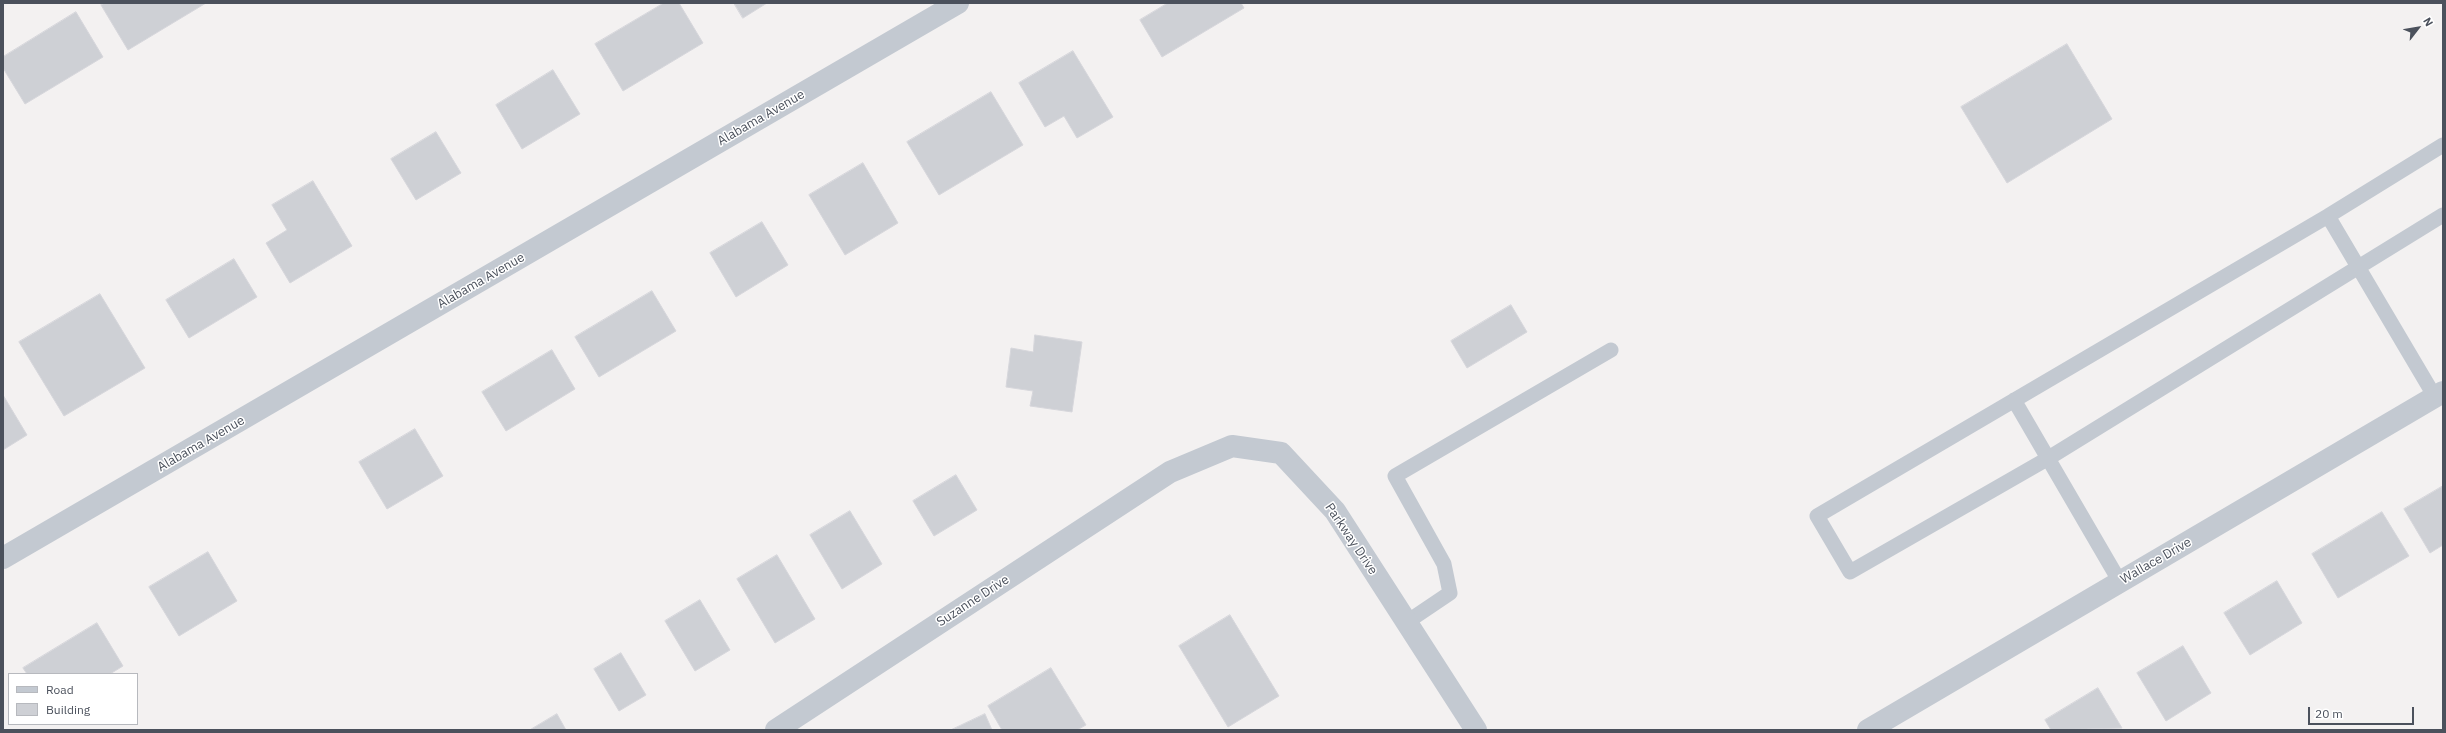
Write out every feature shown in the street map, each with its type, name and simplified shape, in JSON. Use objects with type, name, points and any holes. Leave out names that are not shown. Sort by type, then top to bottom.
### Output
[{"type":"street","name":"Alabama Avenue","points":[[3,558],[958,3]]},
{"type":"street","name":"Wallace Drive","points":[[1868,730],[2439,394]]},
{"type":"street","name":"Parkway Drive","points":[[1170,472],[1232,446],[1281,453],[1335,511],[1476,730]]},
{"type":"street","name":"Suzanne Drive","points":[[787,727],[1170,472]]},
{"type":"lane","points":[[2443,145],[2328,216],[1817,516],[1850,572],[2048,459],[2358,266],[2443,215]]},
{"type":"lane","points":[[2328,216],[2439,394]]},
{"type":"lane","points":[[1407,622],[1450,593],[1444,564],[1395,476],[1611,350]]},
{"type":"lane","points":[[2014,400],[2120,582]]},
{"type":"building","points":[[105,3],[206,3],[128,50],[101,5]]},
{"type":"building","points":[[664,3],[679,3],[703,43],[623,91],[595,44]]},
{"type":"building","points":[[734,3],[767,3],[743,18]]},
{"type":"building","points":[[1168,3],[1241,3],[1244,8],[1162,57],[1140,20]]},
{"type":"building","points":[[76,12],[103,57],[25,104],[3,68],[3,57]]},
{"type":"building","points":[[2067,44],[2112,119],[2007,183],[1961,107]]},
{"type":"building","points":[[1073,51],[1113,117],[1077,138],[1064,116],[1045,127],[1019,83]]},
{"type":"building","points":[[553,70],[580,114],[522,149],[496,105]]},
{"type":"building","points":[[991,92],[1023,145],[939,195],[907,142]]},
{"type":"building","points":[[436,132],[461,173],[416,200],[391,159]]},
{"type":"building","points":[[863,163],[898,223],[845,255],[809,195]]},
{"type":"building","points":[[313,181],[352,246],[290,283],[266,243],[287,230],[272,205]]},
{"type":"building","points":[[762,222],[788,265],[736,297],[710,253]]},
{"type":"building","points":[[234,259],[257,297],[189,338],[166,300]]},
{"type":"building","points":[[652,291],[676,331],[599,377],[575,337]]},
{"type":"building","points":[[100,294],[145,368],[64,416],[19,342]]},
{"type":"building","points":[[1511,305],[1527,332],[1467,368],[1451,341]]},
{"type":"building","points":[[1035,335],[1082,342],[1072,412],[1030,406],[1033,391],[1006,387],[1011,348],[1033,352]]},
{"type":"building","points":[[552,350],[575,389],[506,431],[482,392]]},
{"type":"building","points":[[3,395],[27,435],[3,450]]},
{"type":"building","points":[[415,429],[443,476],[387,509],[359,462]]},
{"type":"building","points":[[956,475],[977,510],[934,536],[913,501]]},
{"type":"building","points":[[2443,486],[2443,545],[2430,553],[2404,509]]},
{"type":"building","points":[[850,511],[882,564],[842,589],[810,535]]},
{"type":"building","points":[[2382,512],[2409,556],[2338,598],[2312,554]]},
{"type":"building","points":[[208,552],[237,601],[179,636],[149,587]]},
{"type":"building","points":[[777,555],[815,619],[775,643],[737,579]]},
{"type":"building","points":[[2277,581],[2302,623],[2250,655],[2224,613]]},
{"type":"building","points":[[700,600],[730,650],[695,671],[665,621]]},
{"type":"building","points":[[1230,615],[1279,696],[1228,727],[1179,646]]},
{"type":"building","points":[[97,623],[123,666],[112,673],[26,673],[23,668]]},
{"type":"building","points":[[2183,646],[2211,693],[2166,721],[2137,673]]},
{"type":"building","points":[[621,653],[646,695],[619,711],[594,669]]},
{"type":"building","points":[[1051,668],[1086,725],[1077,730],[1002,730],[988,706]]},
{"type":"building","points":[[2098,688],[2122,728],[2051,730],[2045,720]]},
{"type":"building","points":[[557,714],[566,730],[530,730]]},
{"type":"building","points":[[985,714],[992,730],[951,730]]}]
